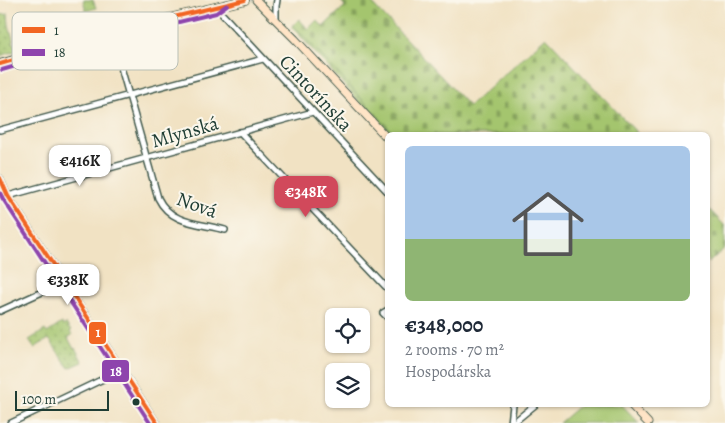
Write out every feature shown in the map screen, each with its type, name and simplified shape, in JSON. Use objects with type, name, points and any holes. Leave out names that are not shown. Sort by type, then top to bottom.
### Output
[{"type":"main road","points":[[215,7],[223,0]]},
{"type":"main road","points":[[178,16],[244,0]]},
{"type":"main road","points":[[256,0],[385,136]]},
{"type":"main road","points":[[633,407],[648,423]]},
{"type":"street","points":[[276,20],[278,0]]},
{"type":"street","name":"Cintorínska","points":[[223,15],[385,189]]},
{"type":"street","points":[[0,130],[263,59]]},
{"type":"street","name":"Nová","points":[[122,70],[162,208],[177,218],[225,230]]},
{"type":"street","name":"Mlynská","points":[[8,196],[313,112]]},
{"type":"street","points":[[240,132],[385,286]]},
{"type":"street","points":[[0,178],[8,196],[158,423]]},
{"type":"street","points":[[0,311],[64,282]]},
{"type":"street","points":[[11,423],[122,370]]},
{"type":"street","points":[[512,423],[513,407]]},
{"type":"street","points":[[512,423],[532,407]]},
{"type":"green space","points":[[83,0],[93,0],[96,8],[86,11]]},
{"type":"green space","points":[[340,0],[369,0],[469,106],[546,37],[636,132],[392,132],[293,25],[299,19],[308,29],[317,20],[323,27],[345,6]]},
{"type":"green space","points":[[8,14],[12,36],[12,52],[0,56],[0,15]]},
{"type":"green space","points":[[293,25],[392,132],[386,132],[292,27]]},
{"type":"green space","points":[[710,210],[725,226],[725,248],[710,261]]},
{"type":"green space","points":[[62,323],[63,326],[66,324],[71,331],[72,335],[68,338],[83,362],[69,368],[49,339],[34,348],[29,340],[45,330],[47,333]]},
{"type":"green space","points":[[578,407],[624,407],[639,423],[559,423]]},
{"type":"transit line","name":"1","points":[[178,16],[245,0]]},
{"type":"transit line","name":"18","points":[[178,22],[216,13],[227,5]]},
{"type":"transit line","name":"1","points":[[0,64],[12,61]]},
{"type":"transit line","name":"18","points":[[2,70],[12,67]]},
{"type":"transit line","name":"1","points":[[0,178],[8,196],[157,423]]},
{"type":"transit line","name":"18","points":[[0,193],[150,423]]}]
